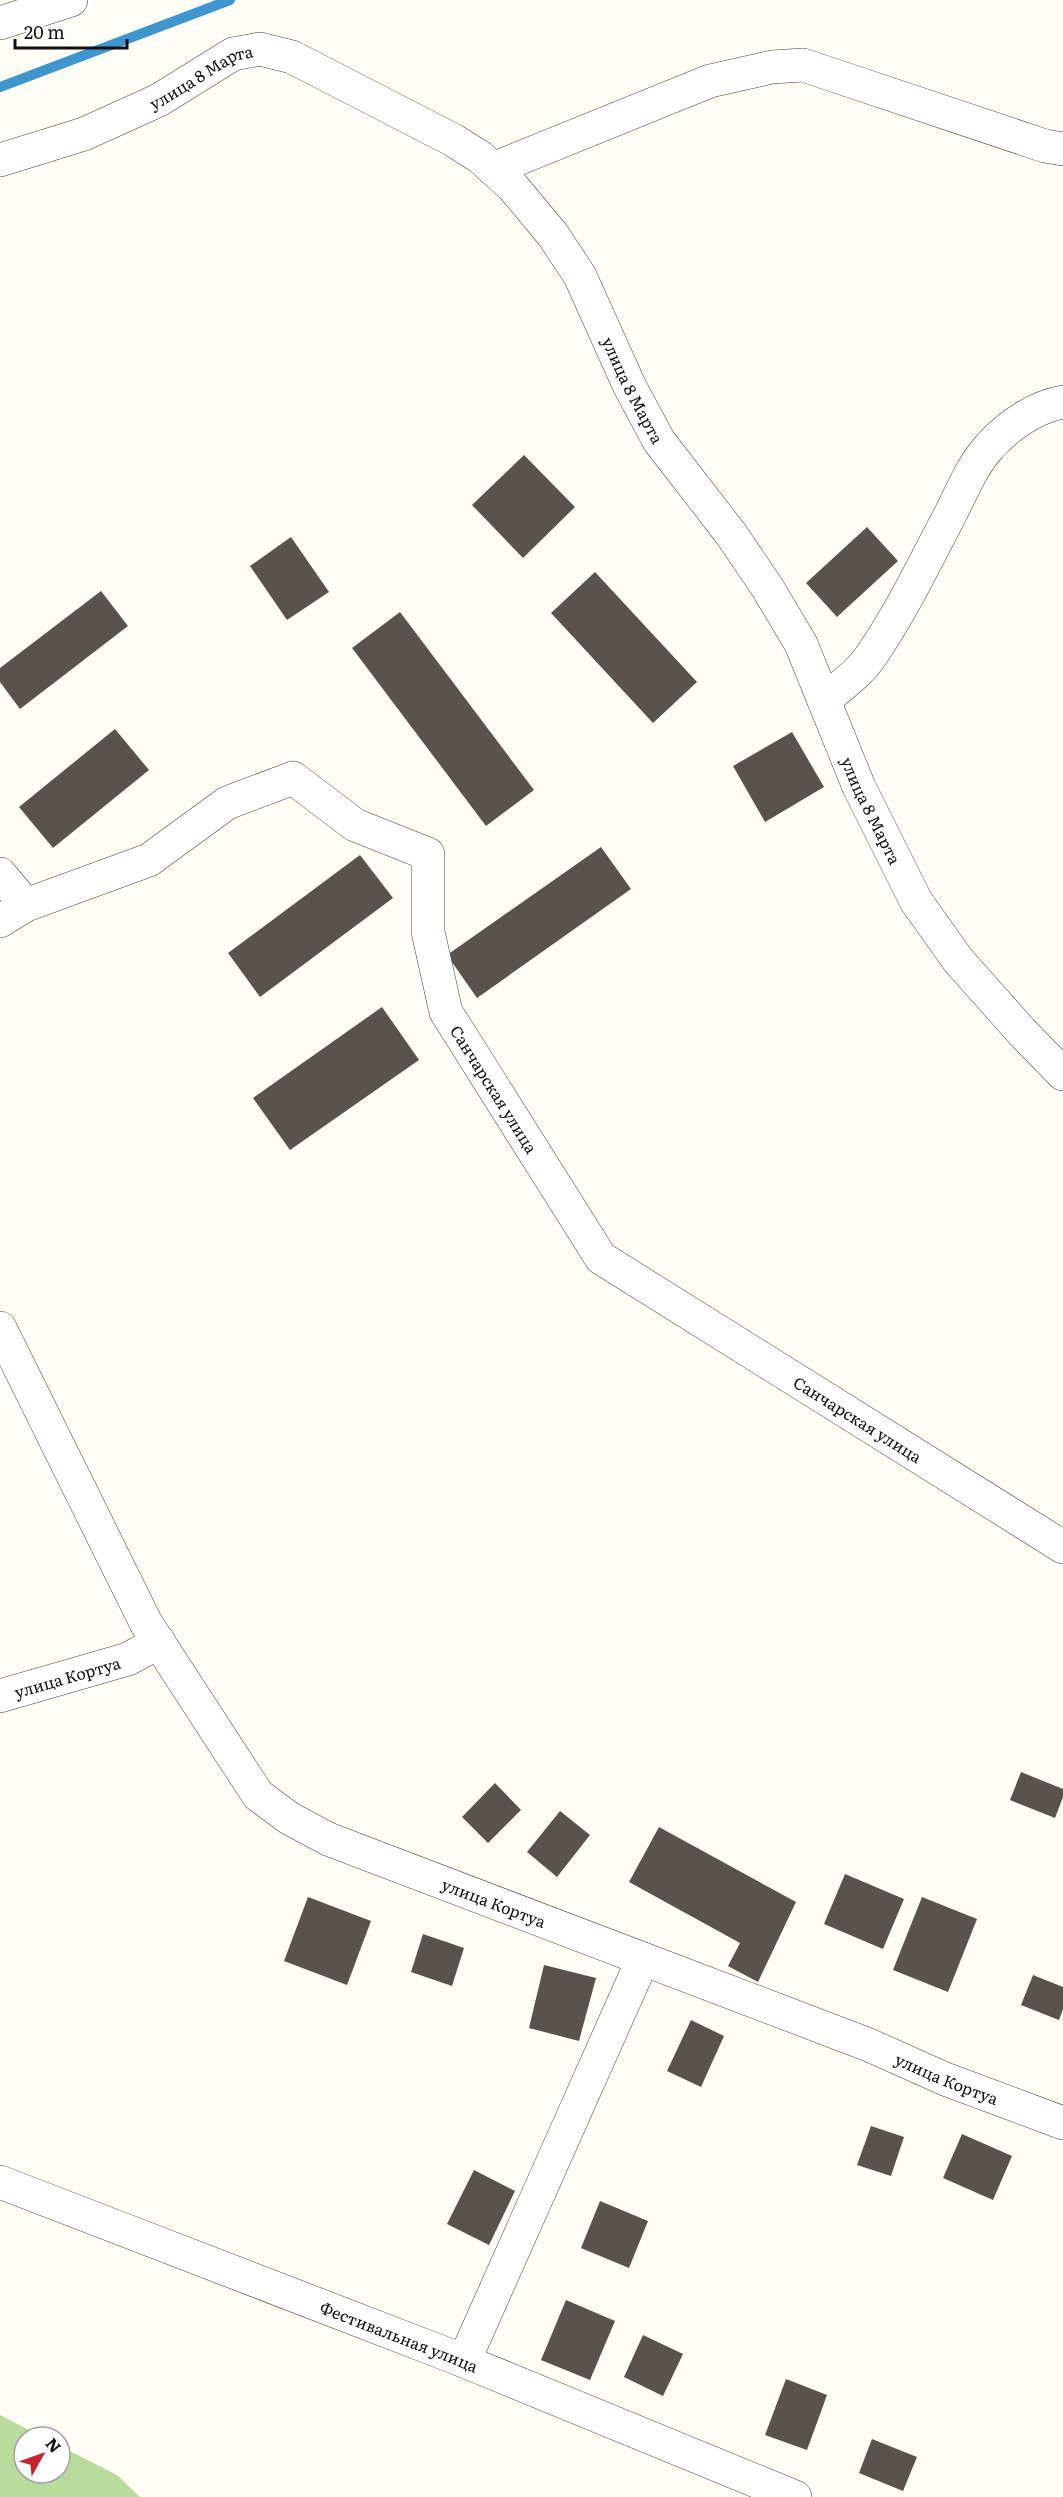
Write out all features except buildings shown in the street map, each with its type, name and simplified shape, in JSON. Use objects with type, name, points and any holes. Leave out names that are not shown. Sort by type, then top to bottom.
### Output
[{"type":"street","points":[[0,23],[71,0]]},
{"type":"street","name":"улица 8 Марта","points":[[0,160],[84,134],[159,99],[233,54],[260,49],[292,57],[453,140],[480,157],[513,187],[553,235],[580,276],[630,385],[659,441],[731,534],[767,587],[801,644],[859,787],[916,900],[958,960],[1063,1074]]},
{"type":"street","points":[[493,169],[710,81],[772,67],[803,65],[1045,146],[1063,149]]},
{"type":"street","points":[[824,700],[850,679],[872,656],[988,448],[1007,429],[1033,413],[1063,402]]},
{"type":"street","name":"Санчарская улица","points":[[0,874],[13,913],[149,860],[227,803],[293,778],[355,825],[428,854],[428,932],[446,1012],[601,1258],[1063,1547]]},
{"type":"street","points":[[0,1328],[146,1623],[159,1642]]},
{"type":"street","name":"улица Кортуа","points":[[0,1696],[128,1659],[159,1642],[258,1795],[289,1818],[328,1839],[869,2045],[945,2079],[1063,2123]]},
{"type":"street","points":[[464,2361],[643,1959]]},
{"type":"street","name":"Фестивальная улица","points":[[0,2182],[464,2361],[795,2497]]},
{"type":"green space","points":[[0,2415],[20,2425],[12,2425],[12,2485],[72,2485],[72,2452],[117,2475],[140,2497],[0,2497]]},
{"type":"waterway","points":[[0,87],[230,0]]}]
